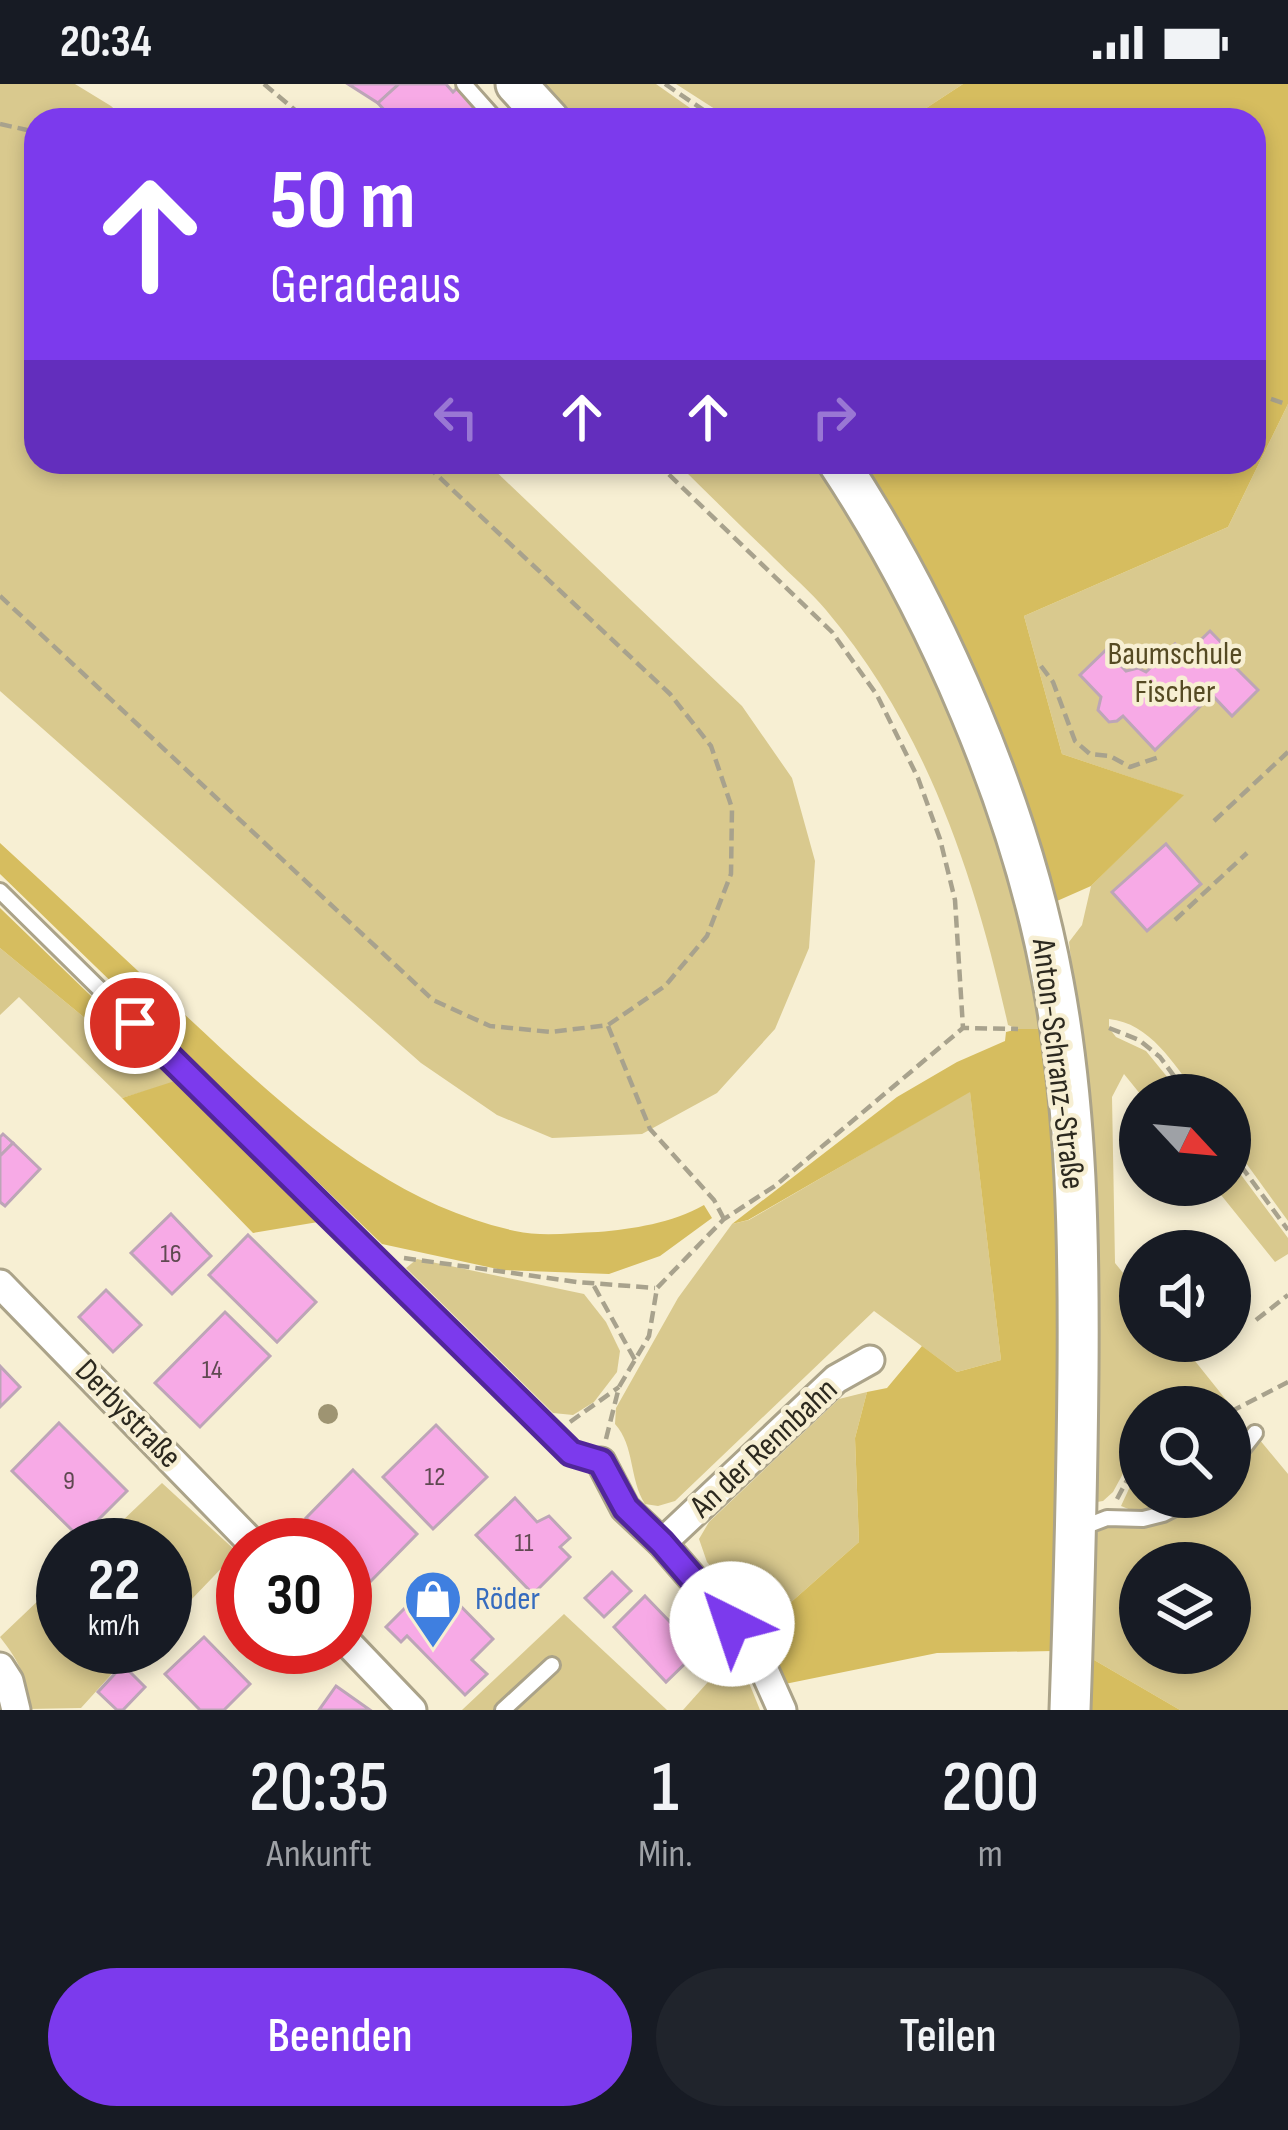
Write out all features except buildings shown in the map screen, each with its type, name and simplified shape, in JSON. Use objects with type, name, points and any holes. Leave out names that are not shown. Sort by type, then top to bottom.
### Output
[{"type":"main road","points":[[516,84],[538,108]]},
{"type":"main road","name":"Anton-Schranz-Straße","points":[[845,474],[943,651],[1013,824],[1041,925],[1059,1019],[1077,1220],[1092,1524],[1070,1710]]},
{"type":"street","name":"Derbystraße","points":[[0,1284],[228,1518]]},
{"type":"street","name":"An der Rennbahn","points":[[662,1543],[836,1379],[871,1360]]},
{"type":"street","name":"An der Rennbahn","points":[[601,1462],[626,1508],[662,1543],[746,1643],[782,1710]]},
{"type":"street","points":[[0,1667],[16,1710]]},
{"type":"street","points":[[372,1668],[412,1710]]},
{"type":"lane","points":[[464,84],[485,108]]},
{"type":"lane","points":[[0,891],[571,1453],[601,1462]]},
{"type":"lane","points":[[1251,1438],[1255,1433]]},
{"type":"lane","points":[[1092,1524],[1147,1518]]},
{"type":"lane","points":[[503,1710],[552,1664]]},
{"type":"path","points":[[264,84],[293,108]]},
{"type":"path","points":[[665,84],[700,108]]},
{"type":"path","points":[[0,596],[433,1000],[490,1026],[551,1032],[608,1025],[665,986],[707,936],[731,874],[732,808],[711,746],[670,694],[436,474]]},
{"type":"path","points":[[668,474],[832,632],[877,695],[918,778],[956,900],[963,1028]]},
{"type":"path","points":[[1041,666],[1053,682],[1075,741],[1090,754],[1110,756],[1130,767],[1162,756]]},
{"type":"path","points":[[1214,821],[1288,752]]},
{"type":"path","points":[[1175,920],[1247,853]]},
{"type":"path","points":[[608,1025],[650,1129],[714,1200],[724,1219]]},
{"type":"path","points":[[601,1462],[620,1387],[649,1336],[657,1288],[724,1219],[775,1186],[963,1028],[1018,1029]]},
{"type":"path","points":[[1108,1028],[1139,1040],[1172,1074]]},
{"type":"path","points":[[1251,1180],[1288,1230]]},
{"type":"path","points":[[369,1253],[657,1288]]},
{"type":"path","points":[[592,1283],[635,1360]]},
{"type":"path","points":[[1256,1320],[1288,1294]]},
{"type":"path","points":[[1251,1401],[1288,1382]]},
{"type":"path","points":[[552,1434],[620,1387]]},
{"type":"path","points":[[1092,1524],[1119,1486]]},
{"type":"green space","points":[[0,84],[75,84],[113,108],[24,108],[24,474],[499,474],[742,706],[792,778],[815,861],[809,948],[775,1029],[717,1093],[642,1134],[552,1138],[497,1115],[421,1063],[0,691]]},
{"type":"green space","points":[[537,84],[656,84],[690,108],[559,108]]},
{"type":"green space","points":[[676,84],[963,84],[926,108],[713,108]]},
{"type":"green space","name":"Baumschule Fischer","points":[[1288,404],[1288,1221],[1251,1170],[1251,1074],[1182,1074],[1149,1037],[1109,1019],[1116,1037],[1146,1051],[1165,1074],[1119,1074],[1112,1097],[1119,1362],[1196,1362],[1215,1386],[1119,1386],[1119,1481],[1113,1492],[1097,1502],[1079,1029],[1069,942],[1082,925],[1091,886],[1183,795],[1062,754],[1024,616],[1228,527],[1254,474],[1266,474],[1266,449]]},
{"type":"green space","points":[[688,474],[822,474],[899,598],[942,693],[1012,875],[1045,1029],[1008,1025],[962,859],[919,754],[861,656],[814,596]]},
{"type":"green space","points":[[0,948],[103,1033],[180,1081],[122,1098],[19,997],[0,1015]]},
{"type":"green space","points":[[970,1091],[1001,1360],[957,1372],[874,1311],[675,1501],[645,1504],[626,1442],[615,1424],[616,1408],[678,1298],[732,1224],[749,1220]]},
{"type":"green space","points":[[1251,1188],[1288,1238],[1288,1254],[1275,1262],[1230,1206],[1251,1206]]},
{"type":"green space","points":[[417,1259],[584,1294],[606,1322],[620,1351],[617,1372],[594,1402],[573,1415],[553,1413],[406,1268]]},
{"type":"green space","points":[[867,1392],[855,1438],[859,1542],[763,1627],[707,1562],[699,1539],[709,1522],[839,1399]]},
{"type":"green space","points":[[1259,1439],[1288,1474],[1288,1710],[1180,1710],[1089,1657],[1089,1542],[1109,1526],[1142,1527],[1164,1518],[1251,1518],[1251,1449]]},
{"type":"green space","points":[[162,1483],[216,1533],[216,1574],[192,1599],[192,1518],[125,1518]]},
{"type":"green space","points":[[36,1603],[36,1674],[112,1674],[81,1708],[28,1709],[21,1671],[0,1637]]},
{"type":"green space","points":[[564,1614],[667,1710],[462,1710]]},
{"type":"green space","points":[[733,1654],[760,1710],[683,1710]]},
{"type":"shaded area","points":[[963,84],[1288,84],[1288,404],[1266,449],[1266,108],[926,108]]},
{"type":"shaded area","points":[[859,474],[1254,474],[1228,527],[1024,616],[1062,754],[1184,795],[1091,886],[1057,901],[1016,793]]},
{"type":"shaded area","points":[[0,843],[295,1113],[376,1173],[420,1197],[466,1217],[535,1234],[638,1227],[704,1205],[712,1218],[660,1256],[609,1274],[502,1270],[382,1244],[0,874]]},
{"type":"shaded area","points":[[0,908],[324,1221],[253,1233],[122,1098],[178,1080],[103,1033],[0,948]]},
{"type":"shaded area","points":[[1045,1029],[1052,1103],[1062,1326],[1053,1651],[937,1653],[780,1685],[763,1627],[859,1542],[855,1438],[867,1392],[887,1388],[922,1346],[957,1372],[1001,1360],[970,1092],[748,1220],[732,1224],[897,1097],[1005,1041],[1006,1032]]},
{"type":"shaded area","points":[[1089,1657],[1180,1710],[1087,1710]]},
{"type":"place","name":"Röder","points":[[433,1650]]},
{"type":"route","points":[[135,1023],[571,1453],[601,1462],[626,1508],[732,1624]]}]
